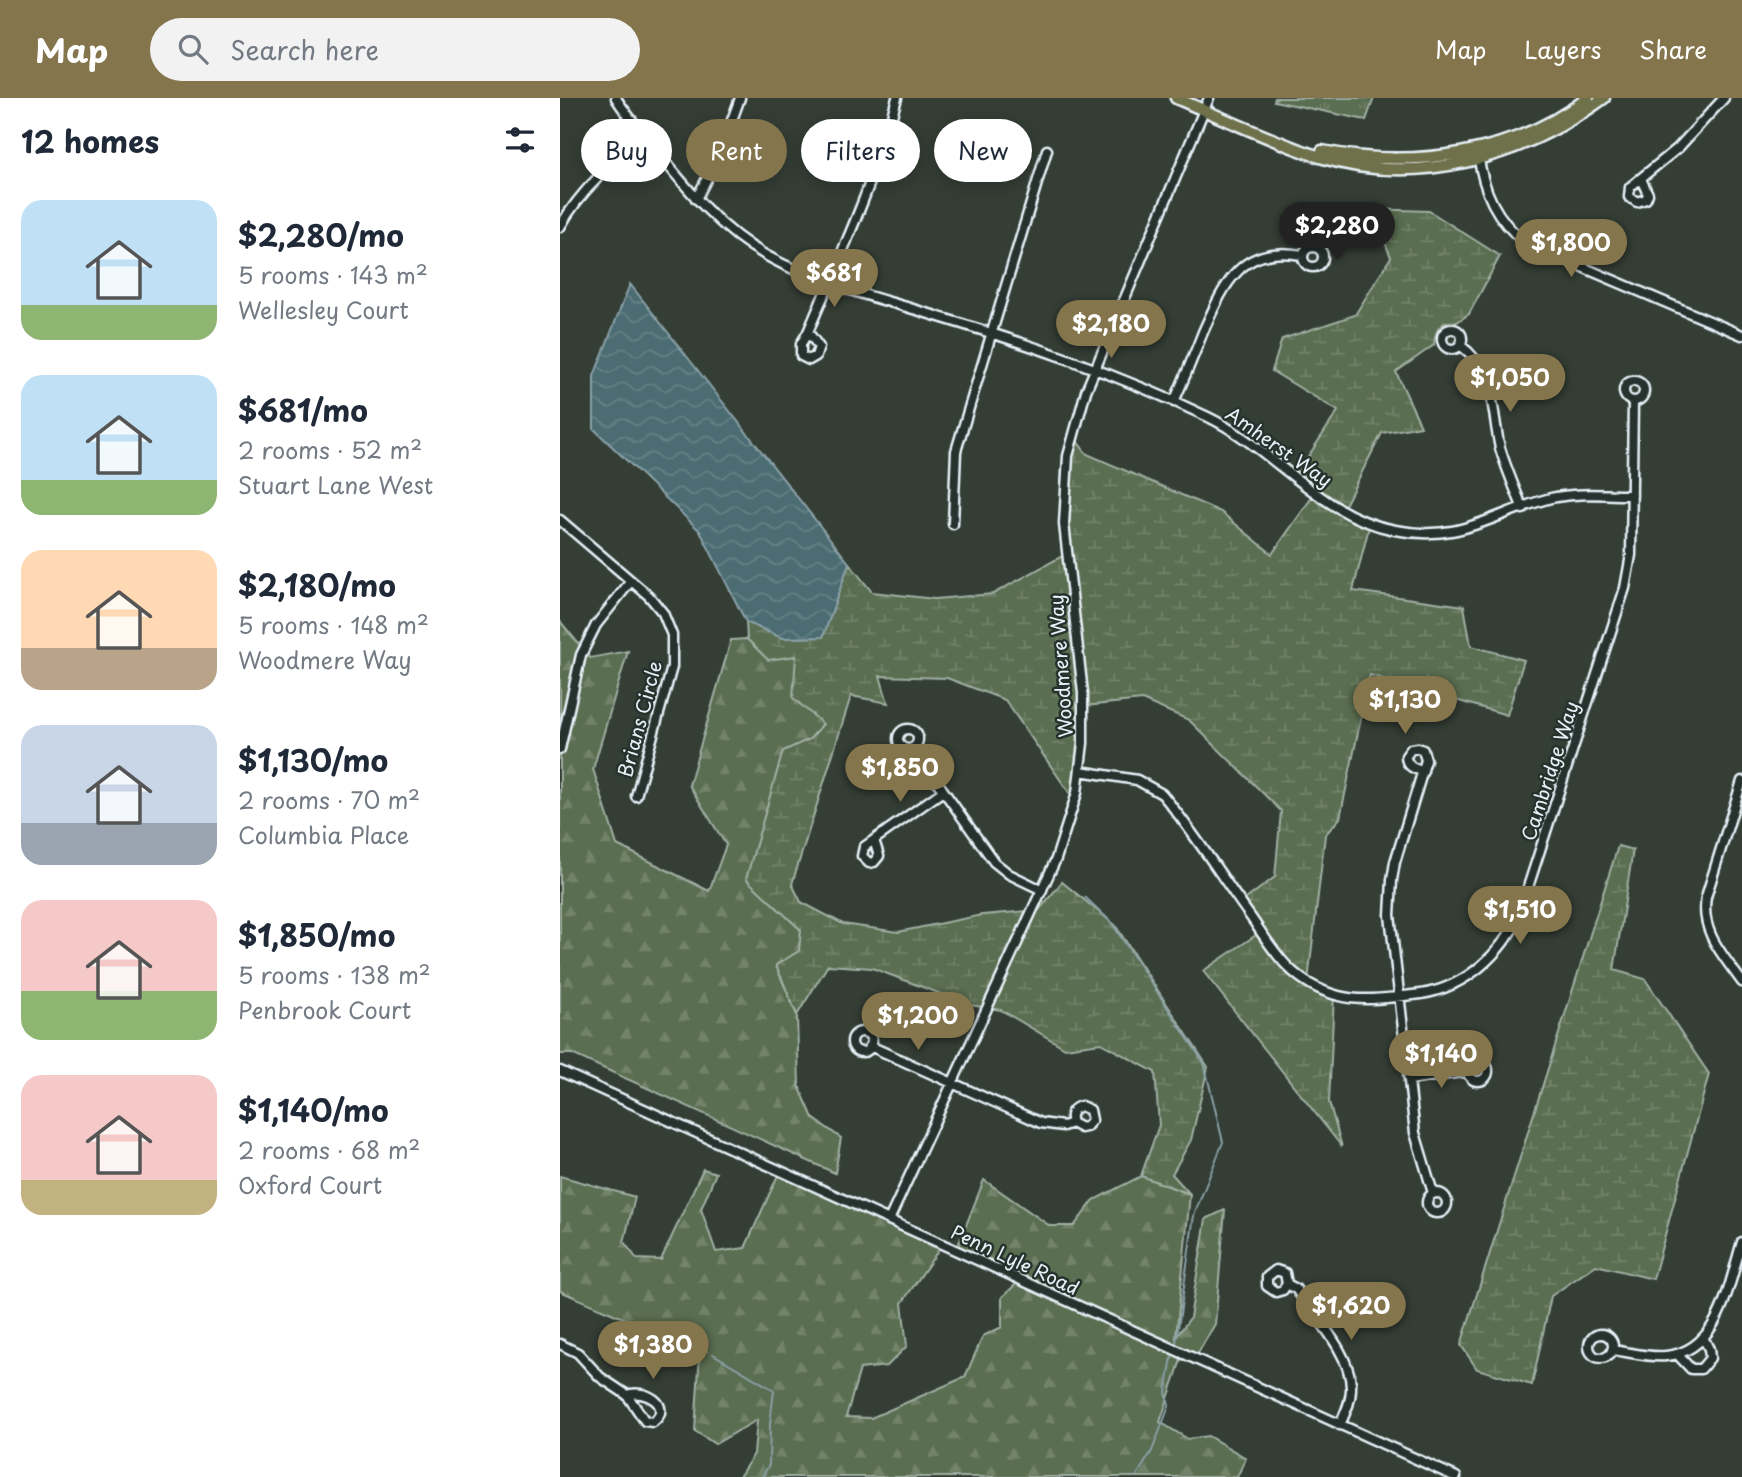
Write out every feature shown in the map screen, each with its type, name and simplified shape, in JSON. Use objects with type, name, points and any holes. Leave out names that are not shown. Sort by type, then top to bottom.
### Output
[{"type":"main road","points":[[1176,98],[1321,157],[1368,166],[1417,168],[1478,155],[1554,130],[1604,98]]},
{"type":"main road","points":[[1478,155],[1535,129],[1588,98]]},
{"type":"street","name":"Amherst Way","points":[[616,98],[632,119]]},
{"type":"street","points":[[696,199],[719,156],[740,98]]},
{"type":"street","points":[[808,332],[873,179],[897,98]]},
{"type":"street","name":"Woodmere Way","points":[[889,1220],[1066,834],[1080,771],[1083,743],[1083,693],[1064,524],[1064,501],[1073,434],[1095,369],[1209,98]]},
{"type":"street","points":[[1641,179],[1686,140],[1724,98]]},
{"type":"street","points":[[953,524],[956,451],[1047,150]]},
{"type":"street","points":[[1478,155],[1487,193],[1498,216],[1526,243],[1742,335]]},
{"type":"street","name":"Amherst Way","points":[[672,170],[719,222],[750,246],[789,267],[1049,351],[1174,402],[1223,425],[1335,506],[1374,525],[1408,533],[1442,533],[1476,526],[1565,495],[1632,495]]},
{"type":"street","points":[[560,227],[593,182]]},
{"type":"street","points":[[1174,402],[1220,293],[1233,275],[1261,257],[1282,253],[1302,255]]},
{"type":"street","points":[[1460,345],[1480,365],[1490,385],[1501,452],[1523,509]]},
{"type":"street","name":"Cambridge Way","points":[[1080,771],[1137,780],[1162,794],[1280,959],[1302,979],[1324,991],[1351,999],[1399,997],[1440,990],[1467,977],[1501,947],[1517,921],[1625,588],[1631,555],[1633,402]]},
{"type":"street","name":"Brians Circle","points":[[560,520],[649,596],[663,613],[674,646],[672,667],[635,796]]},
{"type":"street","points":[[560,749],[581,655],[596,625],[631,581]]},
{"type":"street","points":[[913,748],[995,862],[1009,874],[1042,890]]},
{"type":"street","points":[[1423,771],[1392,880],[1390,915],[1415,1133],[1433,1193]]},
{"type":"street","points":[[1742,781],[1706,897],[1704,915],[1710,935],[1742,982]]},
{"type":"street","points":[[874,841],[943,790]]},
{"type":"street","points":[[870,1046],[1031,1120],[1063,1126],[1072,1123]]},
{"type":"street","name":"Penn Lyle Road","points":[[560,1071],[1457,1477]]},
{"type":"street","points":[[1409,1080],[1469,1071]]},
{"type":"street","points":[[1612,1350],[1658,1357],[1686,1351],[1704,1339],[1716,1321],[1742,1242]]},
{"type":"street","points":[[1287,1283],[1296,1289],[1347,1365],[1350,1397],[1340,1425]]},
{"type":"street","points":[[1677,1354],[1691,1369],[1705,1367],[1710,1353],[1704,1339]]},
{"type":"street","points":[[560,1344],[578,1353],[600,1377],[627,1395],[645,1421],[657,1420],[661,1410],[649,1395],[636,1392],[627,1395]]},
{"type":"green space","points":[[1275,98],[1374,98],[1366,120],[1274,101]]},
{"type":"green space","points":[[1371,209],[1429,211],[1500,256],[1469,314],[1457,322],[1443,324],[1437,331],[1434,345],[1396,372],[1421,426],[1382,433],[1342,511],[1370,523],[1353,591],[1464,606],[1471,646],[1524,660],[1507,715],[1370,675],[1340,818],[1325,835],[1308,981],[1334,995],[1329,1102],[1342,1147],[1203,971],[1259,933],[1242,902],[1275,877],[1281,811],[1189,720],[1142,700],[1085,706],[1075,801],[1005,700],[947,678],[880,676],[888,703],[851,696],[792,884],[801,902],[843,924],[898,932],[982,915],[1039,910],[1062,882],[1115,925],[1208,1067],[1191,1140],[1172,1174],[1190,1194],[1141,1176],[1159,1125],[1155,1072],[1101,1043],[1065,1048],[1001,1010],[970,1005],[872,968],[828,965],[797,1015],[776,965],[799,951],[801,930],[746,879],[783,751],[810,739],[823,724],[793,698],[796,656],[768,660],[747,639],[746,622],[782,638],[823,637],[849,563],[872,592],[935,599],[993,594],[1068,553],[1073,436],[1087,454],[1221,512],[1272,554],[1315,493],[1294,478],[1338,411],[1272,371],[1282,339],[1355,315],[1391,257]]},
{"type":"green space","points":[[560,621],[590,658],[628,651],[593,769],[617,845],[709,891],[726,845],[689,785],[731,640],[747,639],[768,659],[796,655],[823,724],[810,739],[783,752],[747,879],[801,930],[799,951],[776,966],[797,1015],[799,1086],[813,1118],[841,1138],[835,1173],[572,1054],[560,1054]]},
{"type":"green space","points":[[1618,846],[1633,850],[1614,970],[1645,979],[1709,1074],[1653,1279],[1596,1265],[1551,1296],[1532,1385],[1477,1369],[1461,1345]]},
{"type":"green space","points":[[703,1169],[716,1173],[701,1209],[716,1252],[745,1248],[778,1175],[944,1242],[902,1303],[907,1346],[887,1366],[860,1369],[846,1417],[871,1418],[965,1377],[983,1336],[1002,1327],[1002,1297],[1022,1279],[957,1248],[984,1180],[1050,1226],[1074,1226],[1094,1200],[1141,1176],[1190,1194],[1176,1337],[1190,1318],[1206,1219],[1225,1210],[1215,1324],[1194,1360],[1182,1357],[1160,1422],[1188,1439],[1208,1436],[1246,1458],[1237,1477],[739,1477],[754,1454],[757,1420],[715,1444],[695,1431],[700,1351],[560,1291],[560,1176],[635,1197],[624,1242],[637,1259],[661,1260]]},
{"type":"water","points":[[630,284],[849,563],[823,637],[782,638],[746,622],[700,531],[594,429],[594,376]]},
{"type":"waterway","points":[[1085,897],[1111,922],[1204,1063],[1223,1142],[1194,1215],[1176,1343]]},
{"type":"waterway","points":[[713,1354],[774,1390],[769,1465],[762,1477]]},
{"type":"waterway","points":[[1136,1477],[1152,1451],[1169,1406],[1166,1392],[1172,1357]]}]
